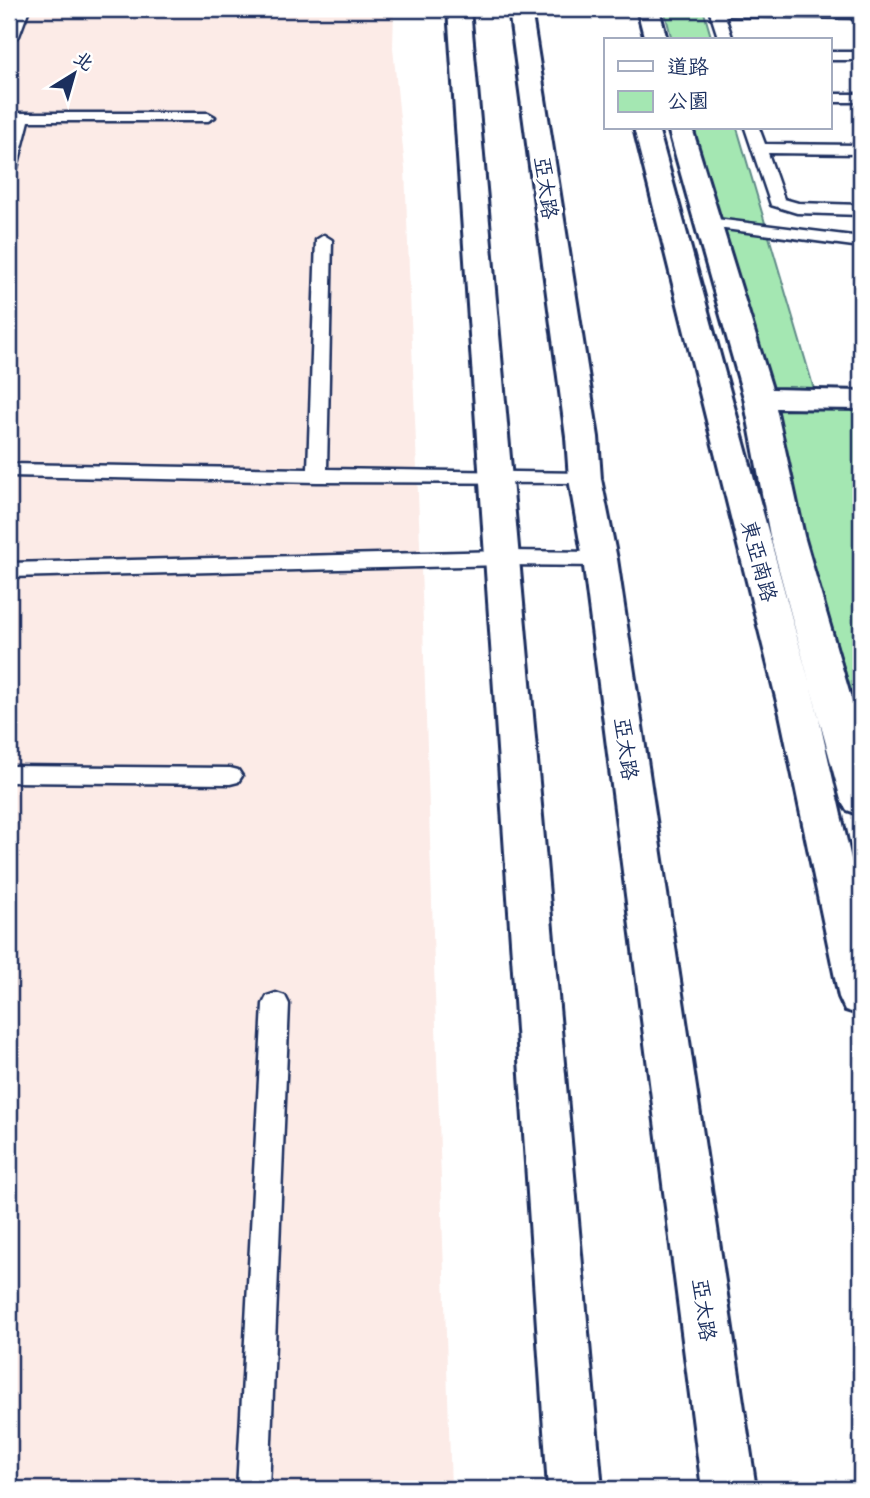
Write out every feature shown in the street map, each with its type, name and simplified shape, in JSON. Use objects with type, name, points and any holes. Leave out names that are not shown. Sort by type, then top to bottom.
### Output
[{"type":"street","points":[[459,9],[575,1489]]},
{"type":"street","name":"亞太路","points":[[520,9],[582,437],[585,479],[600,559],[729,1489]]},
{"type":"street","points":[[648,9],[655,38]]},
{"type":"street","points":[[859,9],[861,14]]},
{"type":"street","name":"東亞南路","points":[[647,130],[799,714],[861,997]]},
{"type":"street","name":"東亞南路","points":[[681,130],[759,398],[787,536],[861,800]]},
{"type":"street","points":[[759,398],[861,400]]},
{"type":"lane","points":[[12,36],[22,9]]},
{"type":"lane","points":[[725,38],[716,10],[861,14]]},
{"type":"lane","points":[[832,56],[861,57]]},
{"type":"lane","points":[[832,98],[861,98]]},
{"type":"lane","points":[[9,168],[16,117],[208,117]]},
{"type":"lane","points":[[753,130],[778,202],[797,208],[861,210]]},
{"type":"lane","points":[[759,148],[861,149]]},
{"type":"lane","points":[[708,223],[861,242]]},
{"type":"lane","points":[[317,476],[324,240]]},
{"type":"lane","points":[[9,470],[497,480],[585,479]]},
{"type":"lane","points":[[9,570],[504,558],[600,559]]},
{"type":"lane","points":[[9,774],[230,776]]},
{"type":"lane","points":[[253,1489],[276,1004]]},
{"type":"shaded area","points":[[9,9],[394,9],[393,48],[405,169],[422,594],[451,1489],[9,1489]]},
{"type":"green space","points":[[664,9],[703,9],[711,38],[671,38]]},
{"type":"green space","points":[[695,130],[738,130],[816,396],[762,396]]},
{"type":"green space","points":[[764,399],[861,403],[861,725]]}]
